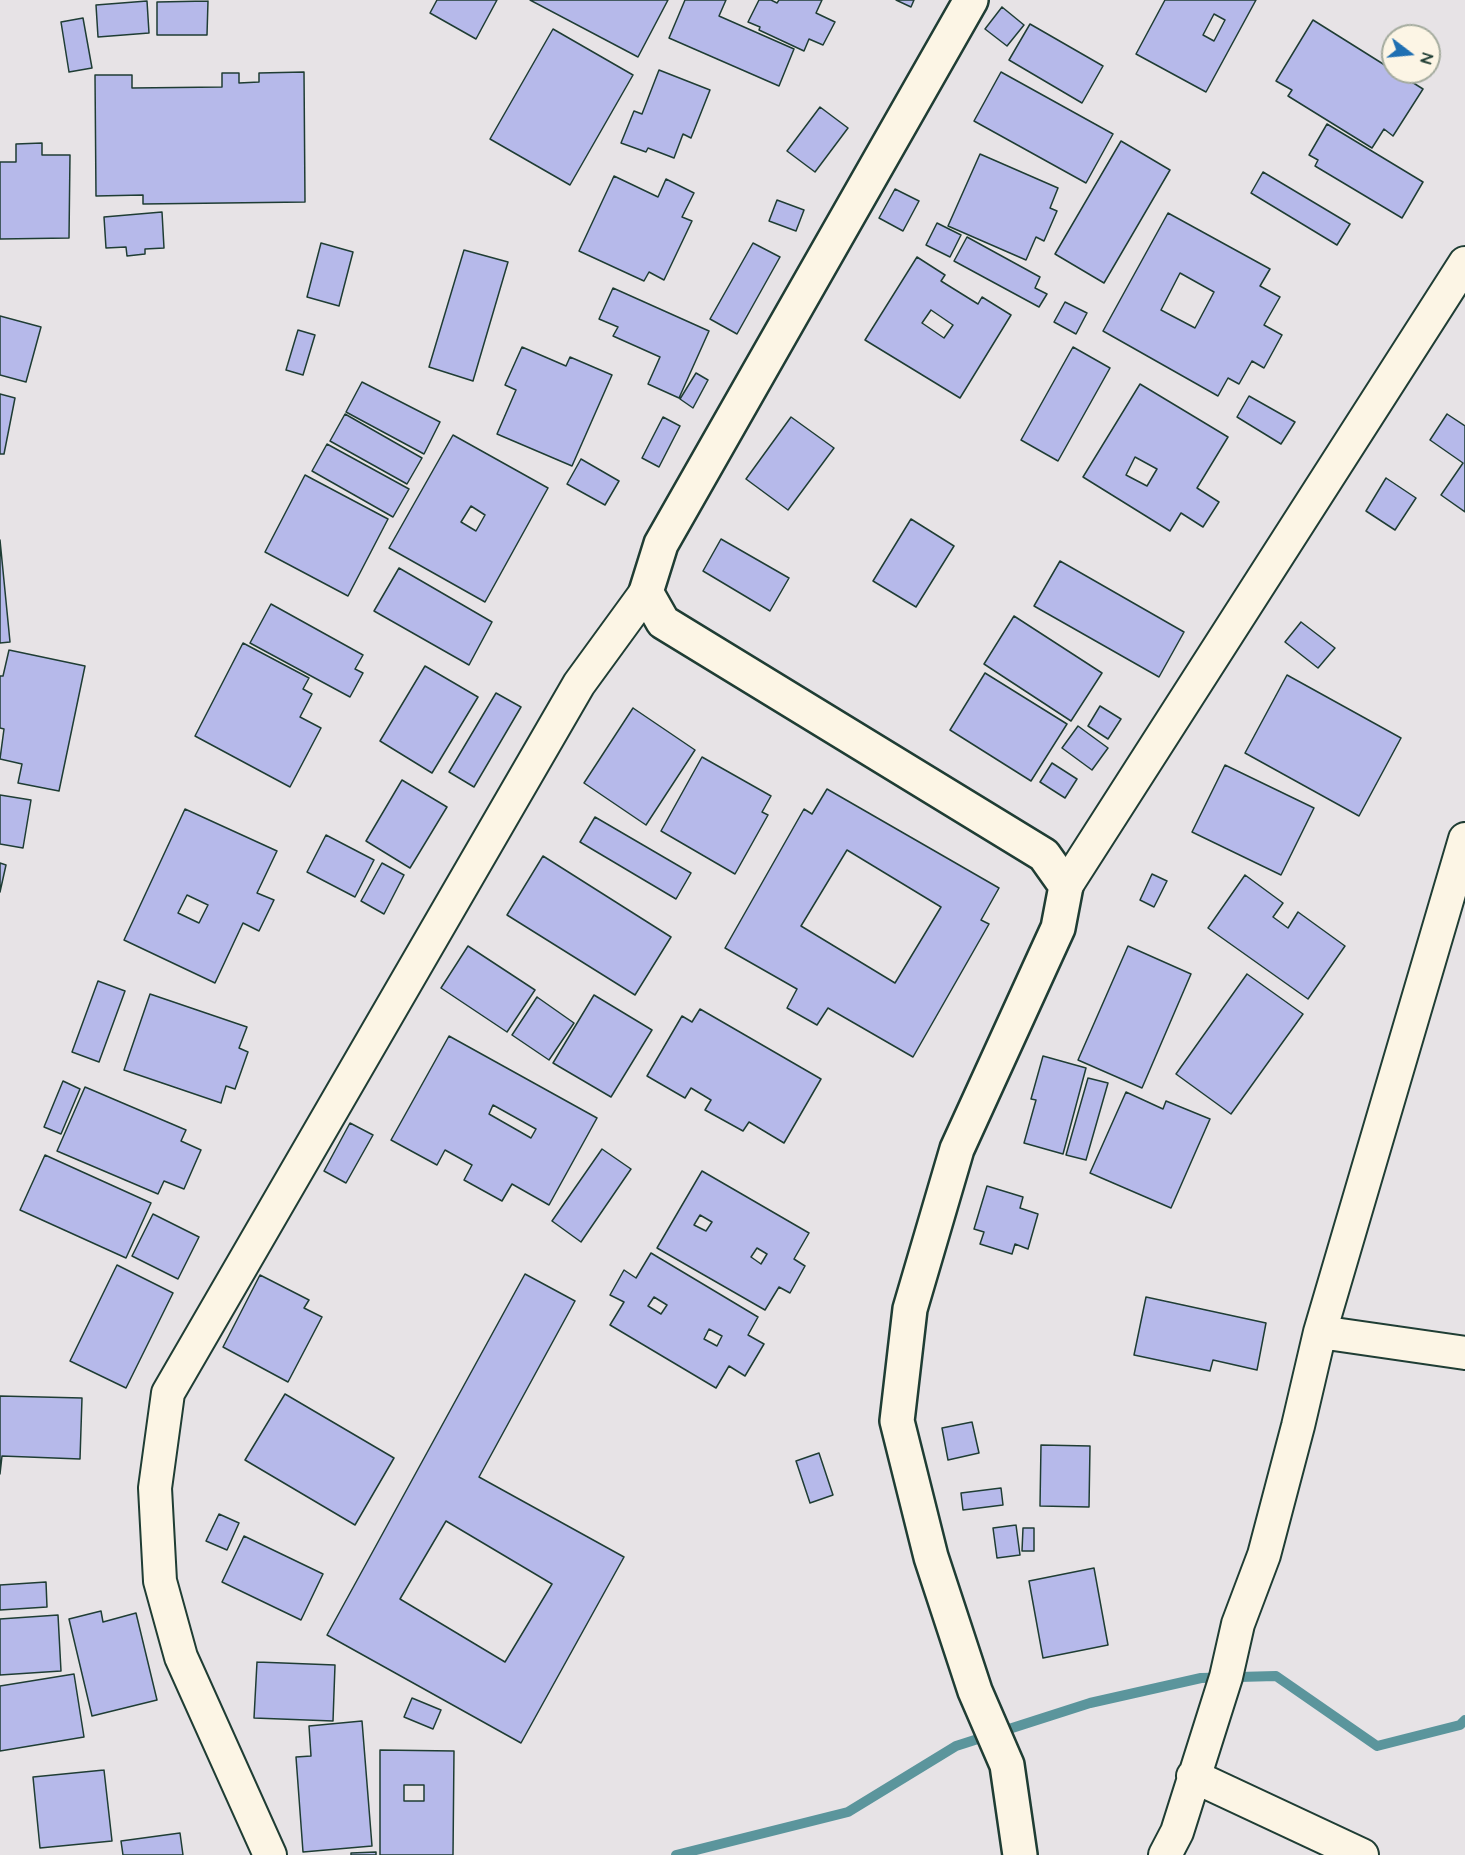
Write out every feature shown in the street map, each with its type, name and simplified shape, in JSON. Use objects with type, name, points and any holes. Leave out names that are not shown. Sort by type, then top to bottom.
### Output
[{"type":"street","points":[[270,1855],[182,1657],[160,1581],[155,1488],[168,1393],[579,684],[646,592],[661,544],[971,0]]},
{"type":"street","points":[[1020,1855],[1007,1765],[975,1691],[931,1557],[897,1421],[909,1309],[957,1149],[1058,928],[1066,886],[1465,262]]},
{"type":"street","points":[[646,592],[663,622],[1044,855],[1066,886]]},
{"type":"street","points":[[1165,1855],[1177,1832],[1226,1677],[1238,1624],[1264,1556],[1320,1332],[1465,839]]},
{"type":"street","points":[[1320,1332],[1465,1353]]},
{"type":"street","points":[[1193,1776],[1362,1855]]},
{"type":"building","points":[[437,0],[497,0],[476,39],[430,13]]},
{"type":"building","points":[[530,0],[668,0],[638,57]]},
{"type":"building","points":[[685,0],[726,0],[719,16],[794,49],[779,86],[669,38]]},
{"type":"building","points":[[759,0],[771,0],[777,3],[779,0],[822,0],[816,13],[835,22],[823,45],[809,39],[804,51],[759,30],[760,27],[748,22]]},
{"type":"building","points":[[896,0],[914,0],[911,7]]},
{"type":"building","points":[[1165,0],[1256,0],[1206,92],[1136,54]],"holes":[[[1214,14],[1225,20],[1214,41],[1203,35]]]},
{"type":"building","points":[[147,1],[149,33],[98,37],[96,5]]},
{"type":"building","points":[[208,1],[207,35],[157,35],[157,2]]},
{"type":"building","points":[[1002,7],[1024,25],[1007,46],[985,29]]},
{"type":"building","points":[[83,18],[92,68],[69,72],[61,22]]},
{"type":"building","points":[[1313,20],[1381,63],[1381,84],[1415,84],[1423,89],[1393,136],[1384,129],[1372,148],[1288,96],[1292,90],[1276,81]]},
{"type":"building","points":[[1030,24],[1103,66],[1082,103],[1009,60]]},
{"type":"building","points":[[553,29],[633,75],[570,185],[490,139]]},
{"type":"building","points":[[659,70],[710,90],[691,138],[683,134],[674,158],[648,148],[646,152],[621,143],[634,111],[642,114]]},
{"type":"building","points":[[304,72],[305,202],[143,204],[143,195],[96,196],[95,75],[132,75],[132,88],[222,87],[222,73],[239,73],[239,83],[259,82],[259,73]]},
{"type":"building","points":[[1001,72],[1113,134],[1086,183],[974,121]]},
{"type":"building","points":[[820,107],[848,128],[815,172],[787,151]]},
{"type":"building","points":[[1327,124],[1423,182],[1402,218],[1315,166],[1318,160],[1309,155]]},
{"type":"building","points":[[1121,141],[1170,170],[1104,283],[1055,254]]},
{"type":"building","points":[[42,143],[42,155],[70,155],[69,238],[0,239],[0,162],[16,162],[16,144]]},
{"type":"building","points":[[980,154],[1058,188],[1050,208],[1057,211],[1044,241],[1036,237],[1026,260],[948,226]]},
{"type":"building","points":[[1263,172],[1350,224],[1337,245],[1251,193]]},
{"type":"building","points":[[614,176],[658,197],[666,179],[694,193],[682,217],[692,221],[664,280],[649,272],[644,281],[579,251]]},
{"type":"building","points":[[895,189],[919,201],[903,231],[879,218]]},
{"type":"building","points":[[777,200],[804,210],[796,231],[769,221]]},
{"type":"building","points":[[162,212],[164,248],[145,249],[145,254],[127,256],[126,247],[106,248],[104,217]]},
{"type":"building","points":[[1168,213],[1270,269],[1260,286],[1280,297],[1264,325],[1282,335],[1264,368],[1252,361],[1239,384],[1228,378],[1218,396],[1103,331]],"holes":[[[1180,273],[1214,292],[1195,328],[1161,310]]]},
{"type":"building","points":[[937,223],[961,235],[950,257],[926,245]]},
{"type":"building","points":[[967,237],[1040,277],[1035,288],[1047,294],[1039,307],[954,261]]},
{"type":"building","points":[[321,243],[353,252],[339,306],[307,297]]},
{"type":"building","points":[[753,243],[780,257],[737,334],[710,319]]},
{"type":"building","points":[[464,250],[508,262],[473,381],[429,367]]},
{"type":"building","points":[[917,257],[945,275],[941,281],[978,304],[982,297],[1011,315],[960,398],[865,340]],"holes":[[[931,310],[953,325],[944,338],[922,323]]]},
{"type":"building","points":[[613,288],[709,331],[679,398],[648,384],[660,357],[613,336],[618,327],[599,319]]},
{"type":"building","points":[[1065,302],[1087,313],[1076,334],[1054,322]]},
{"type":"building","points":[[0,316],[41,327],[26,382],[0,375]]},
{"type":"building","points":[[298,330],[315,335],[303,375],[286,370]]},
{"type":"building","points":[[522,347],[566,366],[570,357],[612,375],[572,466],[497,434],[516,390],[505,385]]},
{"type":"building","points":[[1073,347],[1110,368],[1058,461],[1021,440]]},
{"type":"building","points":[[696,373],[708,380],[693,408],[680,399]]},
{"type":"building","points":[[362,382],[440,422],[424,454],[346,412]]},
{"type":"building","points":[[1140,384],[1228,437],[1197,488],[1219,502],[1203,527],[1181,513],[1170,531],[1083,477]],"holes":[[[1135,457],[1157,469],[1147,486],[1126,475]]]},
{"type":"building","points":[[0,394],[15,398],[4,454],[0,454]]},
{"type":"building","points":[[1249,396],[1295,422],[1281,444],[1237,417]]},
{"type":"building","points":[[345,414],[422,458],[407,484],[330,441]]},
{"type":"building","points":[[1447,414],[1465,426],[1465,512],[1441,495],[1463,463],[1430,440]]},
{"type":"building","points":[[663,417],[680,426],[659,467],[642,458]]},
{"type":"building","points":[[791,417],[834,448],[788,510],[746,479]]},
{"type":"building","points":[[453,435],[548,488],[485,602],[389,548]],"holes":[[[471,506],[485,515],[476,531],[461,522]]]},
{"type":"building","points":[[327,444],[409,489],[393,517],[312,471]]},
{"type":"building","points":[[581,459],[619,481],[605,505],[567,484]]},
{"type":"building","points":[[305,475],[388,519],[348,596],[265,552]]},
{"type":"building","points":[[1386,478],[1416,498],[1395,530],[1366,511]]},
{"type":"building","points":[[911,519],[954,546],[916,607],[873,581]]},
{"type":"building","points":[[721,539],[789,578],[770,611],[703,571]]},
{"type":"building","points":[[0,540],[10,642],[0,643]]},
{"type":"building","points":[[1060,561],[1184,632],[1159,677],[1034,606]]},
{"type":"building","points":[[399,568],[492,622],[469,665],[374,611]]},
{"type":"building","points":[[271,604],[363,655],[355,669],[363,673],[350,697],[250,643]]},
{"type":"building","points":[[1014,616],[1102,673],[1071,721],[984,664]]},
{"type":"building","points":[[1301,622],[1335,648],[1318,668],[1285,642]]},
{"type":"building","points":[[243,643],[309,678],[303,689],[312,694],[300,717],[321,728],[290,787],[195,736]]},
{"type":"building","points":[[9,650],[85,666],[59,791],[18,783],[22,764],[0,759],[4,729],[0,728],[0,676],[3,676]]},
{"type":"building","points":[[425,666],[478,697],[432,773],[380,741]]},
{"type":"building","points":[[985,673],[1067,724],[1031,781],[950,730]]},
{"type":"building","points":[[1287,675],[1401,738],[1359,816],[1245,753]]},
{"type":"building","points":[[496,693],[521,707],[474,787],[449,772]]},
{"type":"building","points":[[1100,706],[1121,719],[1108,739],[1088,726]]},
{"type":"building","points":[[633,708],[695,750],[646,825],[584,783]]},
{"type":"building","points":[[1078,726],[1108,748],[1092,770],[1062,748]]},
{"type":"building","points":[[702,757],[771,796],[762,812],[768,815],[735,874],[661,831]]},
{"type":"building","points":[[1052,763],[1077,779],[1065,798],[1040,782]]},
{"type":"building","points":[[1225,765],[1314,808],[1281,875],[1192,832]]},
{"type":"building","points":[[402,780],[447,807],[410,868],[366,841]]},
{"type":"building","points":[[827,789],[999,888],[981,920],[989,924],[913,1057],[828,1008],[817,1025],[787,1008],[797,989],[725,948],[804,809],[812,814]],"holes":[[[847,850],[941,907],[895,983],[801,926]]]},
{"type":"building","points":[[0,795],[31,800],[23,848],[0,844]]},
{"type":"building","points":[[185,809],[277,851],[257,893],[274,900],[259,931],[243,923],[215,983],[124,940]],"holes":[[[187,895],[208,905],[199,923],[178,913]]]},
{"type":"building","points":[[595,817],[691,873],[676,899],[580,842]]},
{"type":"building","points":[[326,835],[374,860],[355,897],[307,872]]},
{"type":"building","points":[[543,856],[671,937],[635,995],[507,915]]},
{"type":"building","points":[[0,863],[6,865],[0,892]]},
{"type":"building","points":[[382,863],[404,875],[384,914],[361,901]]},
{"type":"building","points":[[1152,874],[1167,881],[1154,907],[1140,900]]},
{"type":"building","points":[[1245,875],[1283,903],[1273,917],[1288,928],[1298,912],[1345,946],[1308,999],[1208,928]]},
{"type":"building","points":[[468,946],[535,990],[507,1032],[441,988]]},
{"type":"building","points":[[1128,946],[1191,974],[1142,1088],[1078,1060]]},
{"type":"building","points":[[1247,974],[1303,1014],[1231,1114],[1176,1074]]},
{"type":"building","points":[[98,981],[125,991],[99,1062],[72,1052]]},
{"type":"building","points":[[150,994],[247,1027],[239,1048],[248,1052],[235,1089],[226,1086],[221,1103],[124,1070]]},
{"type":"building","points":[[594,995],[652,1030],[611,1097],[553,1063]]},
{"type":"building","points":[[537,997],[574,1023],[549,1060],[512,1035]]},
{"type":"building","points":[[700,1009],[821,1079],[784,1143],[749,1122],[743,1131],[705,1110],[711,1100],[691,1088],[685,1098],[647,1076],[682,1016],[692,1022]]},
{"type":"building","points":[[449,1036],[597,1118],[549,1205],[512,1184],[502,1201],[464,1180],[472,1165],[445,1150],[437,1165],[391,1140]],"holes":[[[493,1105],[536,1129],[531,1138],[489,1114]]]},
{"type":"building","points":[[1043,1056],[1086,1068],[1063,1154],[1024,1143],[1036,1100],[1031,1099]]},
{"type":"building","points":[[1088,1078],[1108,1083],[1086,1160],[1066,1155]]},
{"type":"building","points":[[63,1081],[80,1089],[61,1134],[44,1127]]},
{"type":"building","points":[[85,1087],[186,1130],[181,1141],[201,1150],[184,1189],[164,1181],[158,1194],[57,1151]]},
{"type":"building","points":[[1126,1092],[1163,1109],[1166,1101],[1210,1119],[1171,1208],[1090,1173]]},
{"type":"building","points":[[350,1123],[373,1135],[346,1183],[324,1171]]},
{"type":"building","points":[[602,1149],[631,1169],[581,1242],[552,1221]]},
{"type":"building","points":[[45,1155],[151,1203],[126,1258],[20,1210]]},
{"type":"building","points":[[702,1171],[809,1233],[794,1259],[805,1266],[790,1293],[779,1287],[765,1310],[657,1248]],"holes":[[[700,1215],[712,1222],[706,1231],[694,1225]],[[757,1248],[767,1254],[761,1264],[751,1257]]]},
{"type":"building","points":[[987,1186],[1023,1197],[1020,1208],[1038,1214],[1028,1249],[1015,1244],[1012,1254],[980,1244],[984,1232],[974,1229]]},
{"type":"building","points":[[153,1214],[199,1237],[178,1279],[132,1256]]},
{"type":"building","points":[[651,1253],[758,1317],[748,1335],[764,1344],[745,1376],[729,1366],[716,1388],[610,1325],[624,1302],[610,1295],[624,1270],[636,1278]],"holes":[[[654,1297],[667,1305],[661,1314],[648,1306]],[[709,1329],[722,1336],[717,1346],[704,1339]]]},
{"type":"building","points":[[117,1265],[173,1293],[126,1388],[70,1361]]},
{"type":"building","points":[[525,1274],[575,1301],[479,1477],[624,1557],[521,1743],[327,1635]],"holes":[[[446,1521],[552,1584],[505,1662],[400,1599]]]},
{"type":"building","points":[[260,1275],[309,1300],[304,1308],[322,1317],[288,1382],[223,1347]]},
{"type":"building","points":[[1146,1297],[1266,1323],[1257,1370],[1213,1360],[1210,1371],[1134,1355]]},
{"type":"building","points":[[285,1394],[394,1458],[355,1525],[245,1460]]},
{"type":"building","points":[[0,1396],[82,1398],[80,1459],[2,1456],[0,1474]]},
{"type":"building","points":[[972,1422],[979,1453],[948,1460],[942,1428]]},
{"type":"building","points":[[1041,1445],[1090,1446],[1089,1507],[1040,1506]]},
{"type":"building","points":[[819,1453],[833,1495],[810,1503],[796,1461]]},
{"type":"building","points":[[1001,1488],[1003,1505],[963,1510],[961,1493]]},
{"type":"building","points":[[219,1514],[239,1523],[227,1550],[206,1541]]},
{"type":"building","points":[[1016,1525],[1020,1555],[997,1558],[993,1528]]},
{"type":"building","points":[[1023,1528],[1034,1528],[1034,1551],[1022,1551]]},
{"type":"building","points":[[244,1536],[323,1574],[301,1620],[222,1582]]},
{"type":"building","points":[[1094,1568],[1108,1645],[1043,1658],[1029,1581]]},
{"type":"building","points":[[46,1582],[47,1607],[0,1610],[0,1585]]},
{"type":"building","points":[[101,1611],[103,1622],[136,1613],[157,1700],[92,1716],[69,1619]]},
{"type":"building","points":[[58,1615],[61,1671],[0,1675],[0,1619]]},
{"type":"building","points":[[257,1662],[335,1665],[333,1721],[254,1718]]},
{"type":"building","points":[[74,1674],[84,1737],[0,1751],[0,1686]]},
{"type":"building","points":[[412,1698],[441,1710],[433,1729],[404,1717]]},
{"type":"building","points":[[362,1721],[372,1846],[303,1852],[296,1757],[311,1756],[309,1726]]},
{"type":"building","points":[[380,1750],[454,1751],[453,1855],[380,1855]],"holes":[[[404,1785],[424,1785],[424,1801],[404,1801]]]},
{"type":"building","points":[[104,1770],[112,1841],[40,1848],[33,1777]]},
{"type":"building","points":[[180,1833],[183,1855],[123,1855],[121,1841]]},
{"type":"building","points":[[376,1852],[376,1855],[351,1855],[351,1853]]},
{"type":"waterway","points":[[676,1855],[848,1812],[956,1746],[1090,1703],[1201,1678],[1276,1676],[1377,1746],[1460,1725],[1465,1720]]}]
